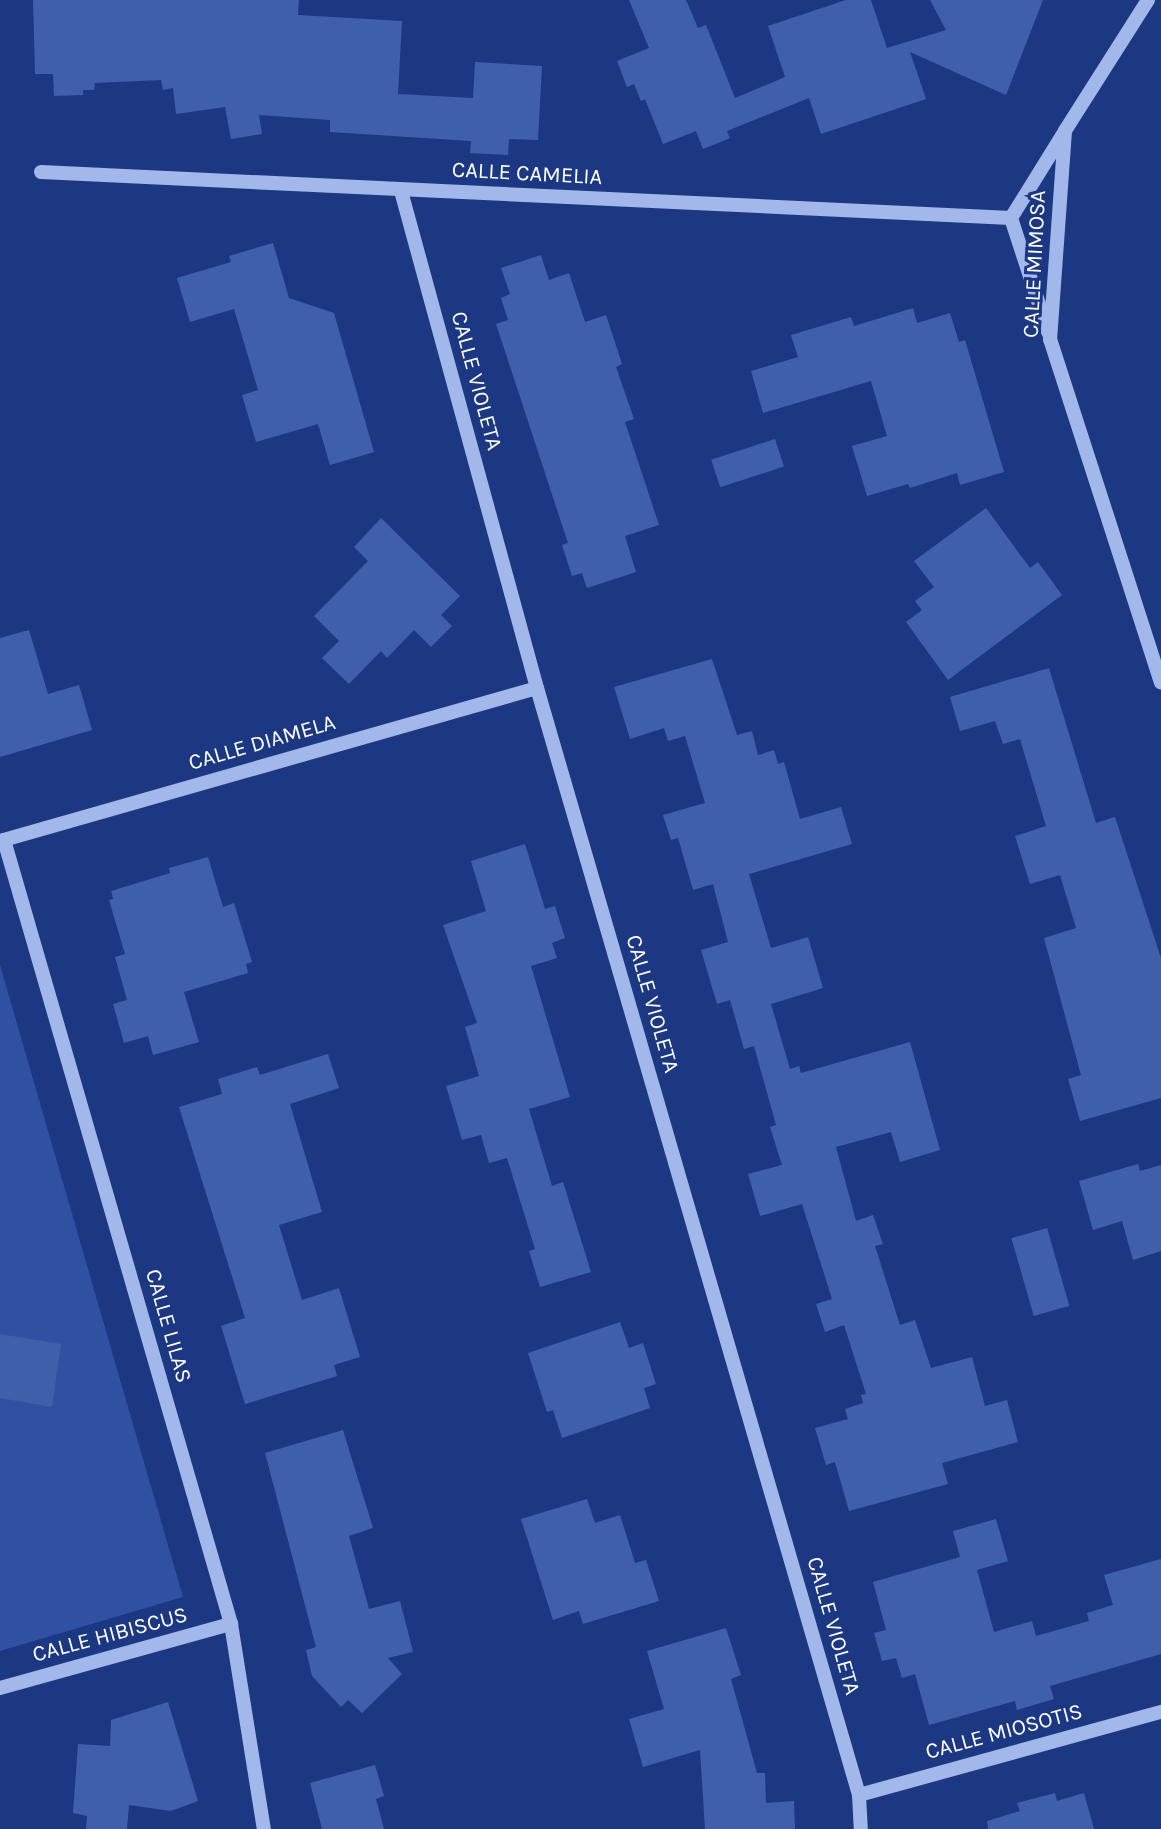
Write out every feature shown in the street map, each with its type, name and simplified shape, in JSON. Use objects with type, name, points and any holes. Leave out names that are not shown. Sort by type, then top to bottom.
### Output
[{"type":"street","name":"CALLE MIMOSA","points":[[1148,0],[1065,131],[1050,339],[1155,643],[1161,682]]},
{"type":"street","points":[[1050,339],[1011,218],[1065,131]]},
{"type":"street","name":"CALLE CAMELIA","points":[[41,172],[1011,218]]},
{"type":"street","name":"CALLE VIOLETA","points":[[401,191],[537,688],[859,1795],[861,1829]]},
{"type":"street","name":"CALLE DIAMELA","points":[[2,841],[537,688]]},
{"type":"street","name":"CALLE LILAS","points":[[2,841],[231,1624],[264,1829]]},
{"type":"street","name":"CALLE HIBISCUS","points":[[0,1688],[231,1624]]},
{"type":"street","name":"CALLE MIOSOTIS","points":[[859,1795],[1161,1712]]},
{"type":"shaded area","points":[[0,965],[183,1597],[0,1651]]},
{"type":"building","points":[[33,0],[299,0],[298,15],[402,21],[398,94],[473,98],[475,62],[542,66],[538,140],[509,139],[508,155],[470,153],[471,141],[330,132],[330,120],[259,115],[262,134],[231,139],[225,107],[176,114],[173,88],[163,90],[161,80],[95,83],[94,90],[83,90],[83,95],[54,96],[53,74],[35,74]]},
{"type":"building","points":[[629,0],[686,0],[698,28],[706,25],[735,98],[785,77],[768,26],[846,0],[871,0],[887,48],[946,30],[930,0],[1043,0],[1006,95],[910,52],[926,99],[821,134],[809,98],[727,131],[730,138],[703,149],[696,131],[663,144],[645,99],[641,101],[634,84],[627,87],[617,61],[649,48]]},
{"type":"building","points":[[273,243],[289,298],[334,313],[374,452],[330,465],[318,424],[256,442],[242,395],[258,390],[234,309],[190,322],[177,278],[231,262],[229,256]]},
{"type":"building","points":[[541,255],[549,280],[569,273],[585,322],[606,315],[622,364],[616,367],[634,419],[625,422],[659,525],[625,536],[636,572],[587,588],[582,573],[572,576],[562,545],[568,543],[496,324],[508,320],[501,298],[510,294],[501,268]]},
{"type":"building","points":[[913,308],[917,323],[950,313],[959,342],[965,340],[1004,472],[960,485],[957,473],[910,488],[908,484],[867,496],[852,446],[887,436],[871,381],[763,413],[751,371],[798,357],[791,335],[851,317],[854,326]]},
{"type":"building","points":[[775,439],[784,467],[720,487],[711,460]]},
{"type":"building","points":[[986,508],[1030,568],[1038,562],[1062,595],[948,680],[906,622],[922,610],[915,601],[934,587],[914,561]]},
{"type":"building","points":[[381,518],[460,596],[441,615],[452,626],[431,647],[414,630],[387,658],[381,651],[349,684],[322,658],[339,641],[314,616],[368,561],[354,547]]},
{"type":"building","points":[[29,630],[48,694],[79,685],[92,730],[0,757],[0,638]]},
{"type":"building","points":[[712,659],[737,735],[752,731],[758,755],[774,750],[778,764],[784,762],[800,819],[841,807],[852,844],[749,874],[771,948],[808,937],[823,988],[771,1004],[790,1069],[799,1066],[801,1073],[910,1042],[940,1150],[900,1162],[891,1132],[836,1147],[856,1221],[873,1215],[883,1244],[875,1246],[900,1325],[915,1320],[931,1368],[972,1357],[985,1406],[1007,1400],[1018,1442],[942,1463],[948,1484],[849,1511],[835,1462],[826,1465],[815,1428],[848,1419],[845,1409],[863,1403],[861,1395],[866,1394],[844,1325],[825,1332],[816,1304],[832,1299],[802,1204],[760,1216],[748,1174],[782,1165],[770,1127],[776,1125],[754,1046],[744,1049],[730,1000],[717,1004],[701,950],[728,942],[713,884],[693,890],[678,838],[671,840],[663,815],[705,803],[685,736],[668,741],[664,728],[630,739],[614,687]]},
{"type":"building","points":[[1049,668],[1096,823],[1115,817],[1161,958],[1161,1098],[1080,1121],[1068,1079],[1081,1075],[1044,938],[1076,928],[1060,875],[1030,884],[1015,836],[1046,826],[1020,739],[1003,744],[995,721],[960,731],[950,697]]},
{"type":"building","points":[[525,844],[545,909],[555,906],[565,938],[552,943],[557,958],[531,966],[570,1097],[529,1109],[552,1186],[563,1182],[591,1272],[540,1287],[529,1251],[535,1249],[507,1158],[489,1163],[481,1135],[462,1140],[446,1086],[479,1076],[465,1027],[477,1023],[443,925],[486,911],[471,861]]},
{"type":"building","points":[[208,857],[223,907],[234,903],[252,962],[246,964],[248,973],[184,992],[199,1042],[153,1055],[148,1036],[124,1043],[113,1004],[127,1000],[115,957],[125,954],[109,900],[113,899],[111,891],[170,873],[169,868]]},
{"type":"building","points":[[328,1054],[339,1088],[290,1104],[322,1212],[279,1225],[302,1300],[339,1288],[360,1357],[334,1365],[337,1376],[245,1404],[221,1326],[245,1318],[179,1107],[222,1094],[218,1079],[257,1067],[260,1075]]},
{"type":"building","points":[[1138,1164],[1140,1171],[1161,1165],[1161,1251],[1133,1260],[1122,1221],[1093,1230],[1079,1181]]},
{"type":"building","points":[[1047,1228],[1069,1306],[1034,1316],[1011,1238]]},
{"type":"building","points":[[620,1322],[629,1348],[643,1343],[656,1384],[644,1388],[650,1408],[562,1438],[553,1410],[547,1412],[528,1353]]},
{"type":"building","points":[[0,1334],[61,1344],[52,1407],[0,1398]]},
{"type":"building","points":[[343,1430],[373,1528],[349,1536],[369,1609],[400,1601],[413,1652],[388,1658],[402,1674],[362,1713],[348,1700],[341,1707],[312,1676],[306,1650],[316,1647],[265,1453]]},
{"type":"building","points":[[587,1499],[595,1523],[620,1515],[635,1563],[646,1560],[659,1601],[583,1624],[579,1611],[553,1620],[521,1519]]},
{"type":"building","points":[[996,1519],[1008,1561],[977,1570],[994,1632],[1032,1621],[1036,1636],[1089,1621],[1087,1613],[1113,1605],[1104,1575],[1161,1559],[1161,1654],[1050,1686],[1054,1699],[1017,1710],[1015,1701],[929,1725],[915,1674],[902,1678],[896,1658],[882,1661],[874,1633],[886,1630],[873,1582],[960,1557],[953,1531]]},
{"type":"building","points":[[726,1628],[741,1675],[731,1679],[757,1773],[765,1773],[766,1803],[794,1801],[795,1829],[705,1829],[700,1750],[643,1767],[629,1719],[664,1709],[647,1651]]},
{"type":"building","points":[[168,1702],[198,1801],[171,1811],[129,1805],[127,1829],[86,1829],[87,1816],[73,1813],[78,1744],[110,1746],[111,1720]]},
{"type":"building","points":[[375,1765],[384,1796],[376,1799],[384,1829],[322,1829],[310,1783]]},
{"type":"building","points":[[1055,1793],[1057,1801],[1084,1793],[1094,1829],[988,1829],[987,1821],[1020,1811],[1017,1803]]}]
